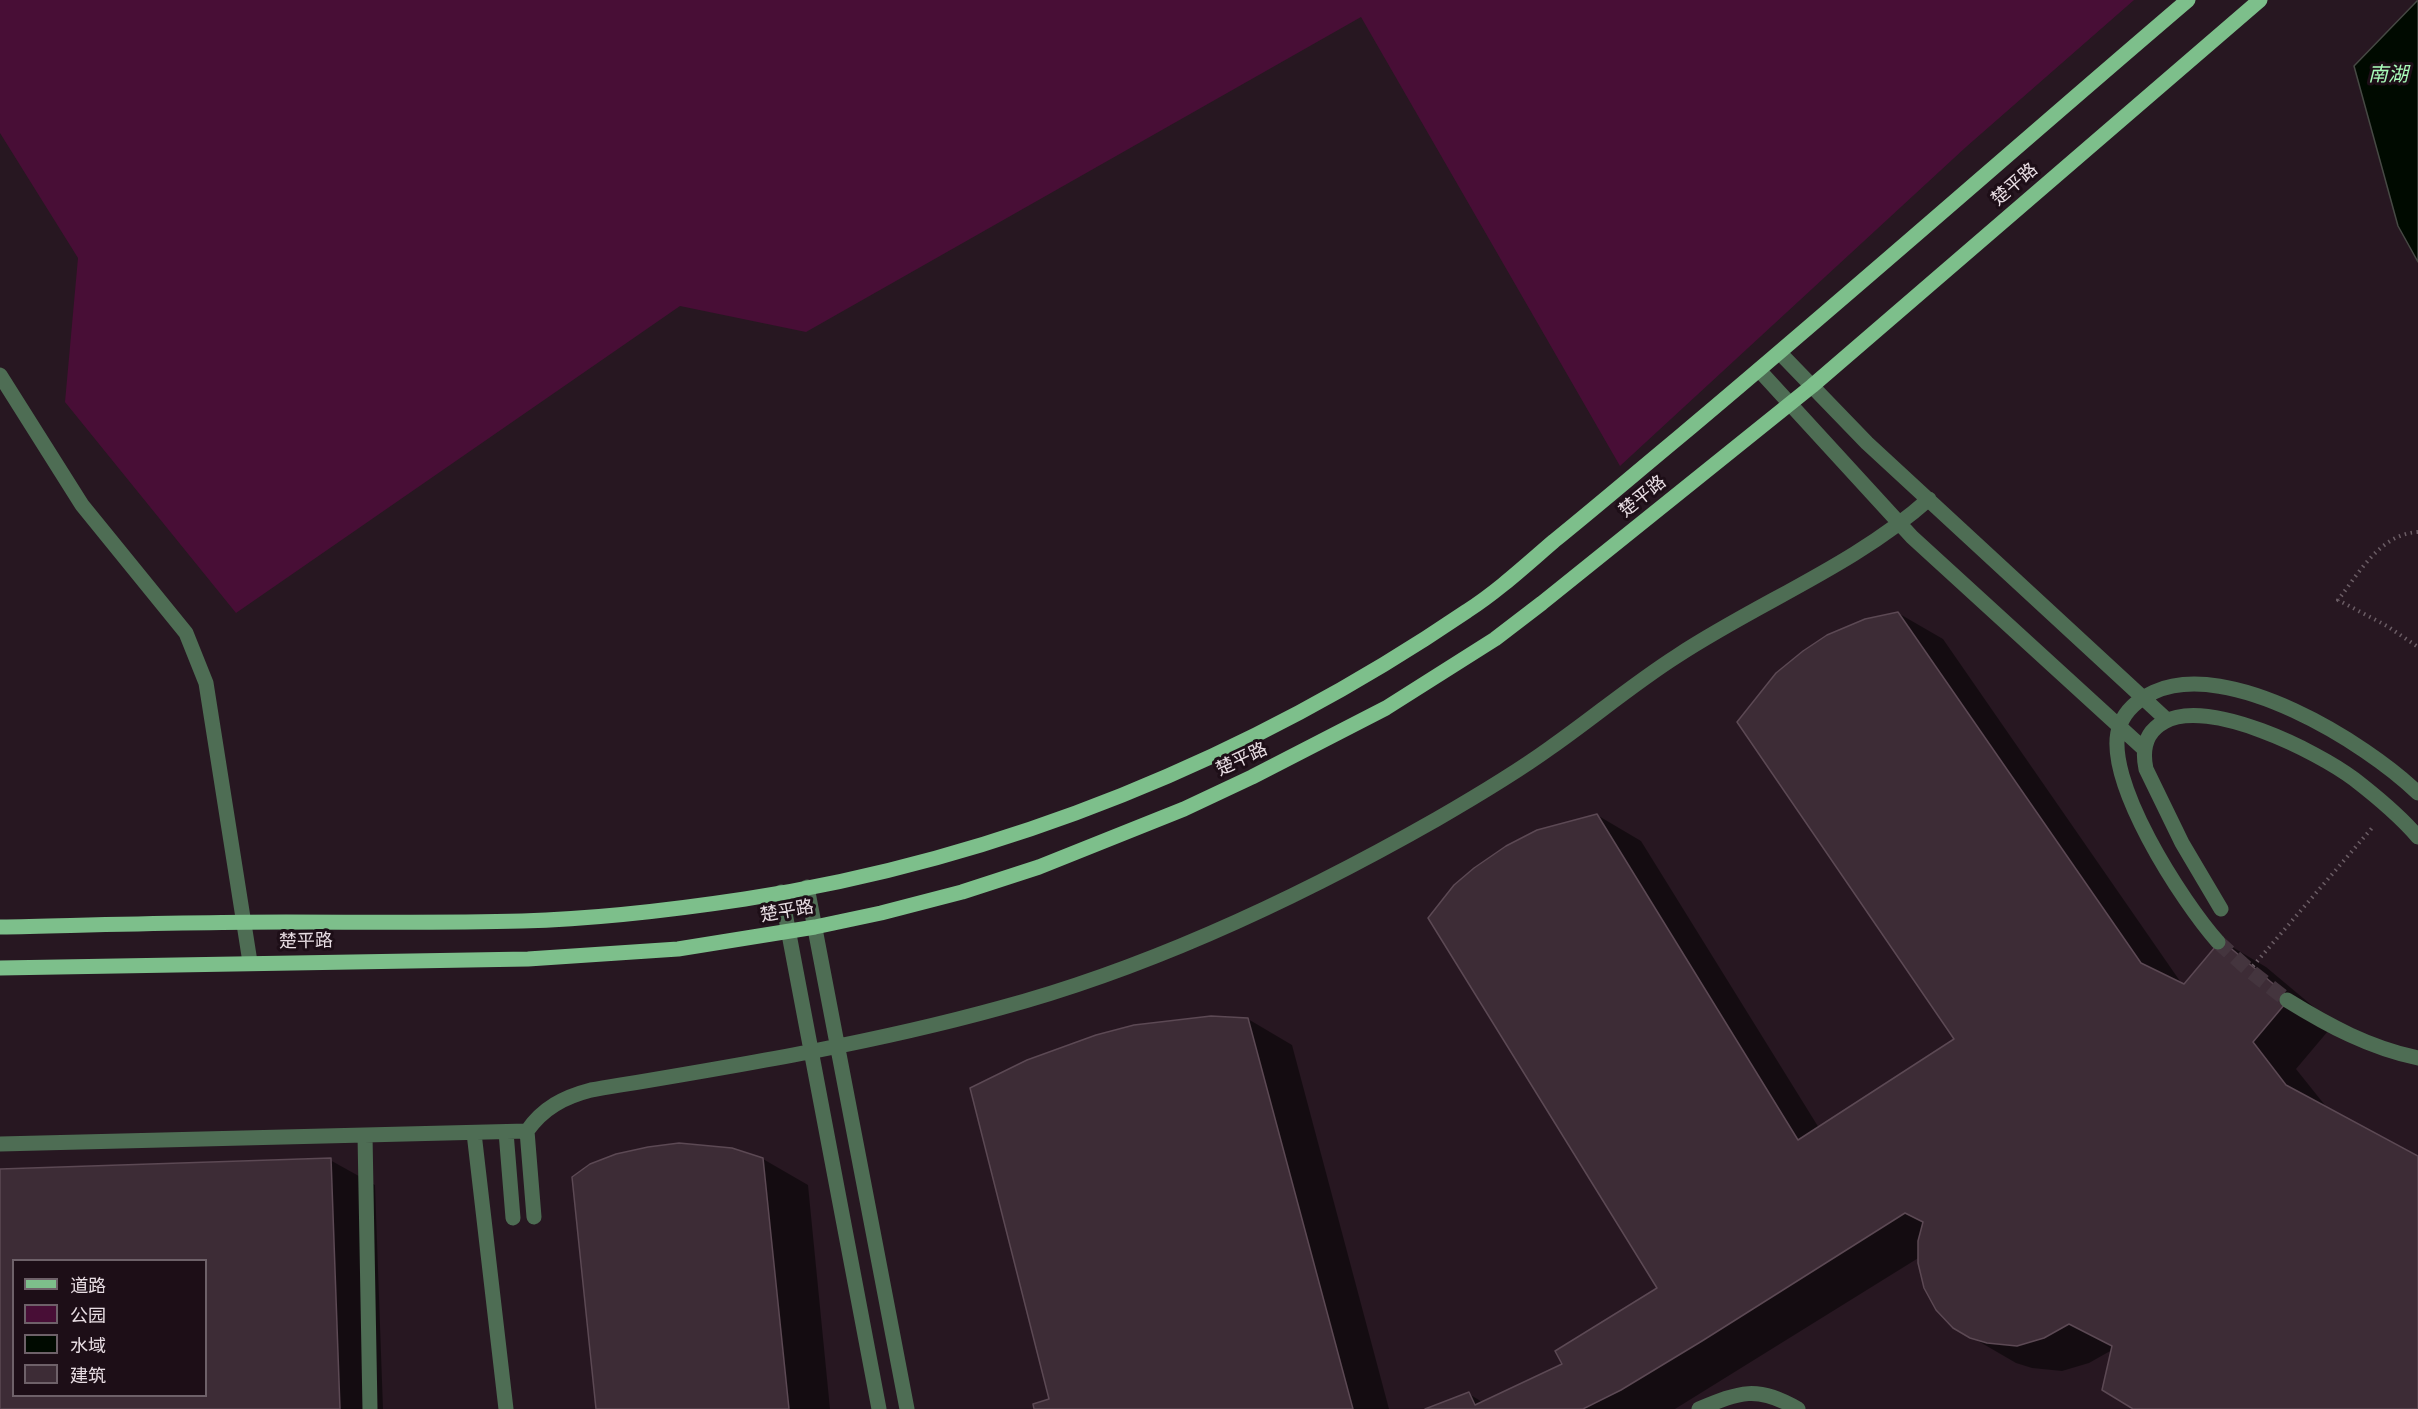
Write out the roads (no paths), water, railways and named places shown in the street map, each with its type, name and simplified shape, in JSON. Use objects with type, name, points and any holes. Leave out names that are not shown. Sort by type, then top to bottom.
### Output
[{"type":"main road","name":"楚平路","points":[[0,927],[244,922],[527,921],[623,914],[747,899],[881,872],[1028,830],[1108,802],[1184,770],[1305,709],[1367,674],[1473,608],[1780,353],[1987,171],[2188,0]]},
{"type":"main road","name":"楚平路","points":[[0,968],[528,959],[616,955],[678,949],[815,927],[927,901],[1039,867],[1131,831],[1242,782],[1386,708],[1442,674],[1514,625],[1812,386],[2260,0]]},
{"type":"lane","points":[[1780,353],[1867,443],[2168,720]]},
{"type":"lane","points":[[1759,370],[1912,537],[2144,748]]},
{"type":"lane","points":[[0,375],[82,505],[186,633],[206,683],[250,962]]},
{"type":"lane","points":[[534,1217],[527,1131],[533,1122],[554,1104],[578,1093],[837,1047],[1003,1008],[1189,943],[1314,884],[1437,819],[1547,750],[1665,663],[1901,524],[1929,499]]},
{"type":"lane","points":[[2218,942],[2181,895],[2140,819],[2118,762],[2116,742],[2119,726],[2132,706],[2143,697],[2159,690],[2190,683],[2219,685],[2253,695],[2287,707],[2342,736],[2390,767],[2418,793]]},
{"type":"lane","points":[[2222,909],[2182,843],[2146,769],[2144,748],[2152,731],[2168,720],[2187,714],[2235,722],[2266,733],[2322,759],[2353,778],[2418,837]]},
{"type":"lane","points":[[807,887],[907,1409]]},
{"type":"lane","points":[[781,892],[879,1409]]},
{"type":"lane","points":[[2287,1000],[2353,1037],[2393,1053],[2418,1058]]},
{"type":"lane","points":[[0,1144],[527,1131]]},
{"type":"lane","points":[[506,1132],[513,1218]]},
{"type":"lane","points":[[474,1133],[506,1409]]},
{"type":"lane","points":[[365,1136],[370,1409]]},
{"type":"lane","points":[[1699,1409],[1728,1397],[1749,1392],[1770,1395],[1798,1409]]},
{"type":"water","name":"南湖","points":[[2418,0],[2418,262],[2398,226],[2354,66]]},
{"type":"tunnel","points":[[2218,942],[2287,1000]]}]
